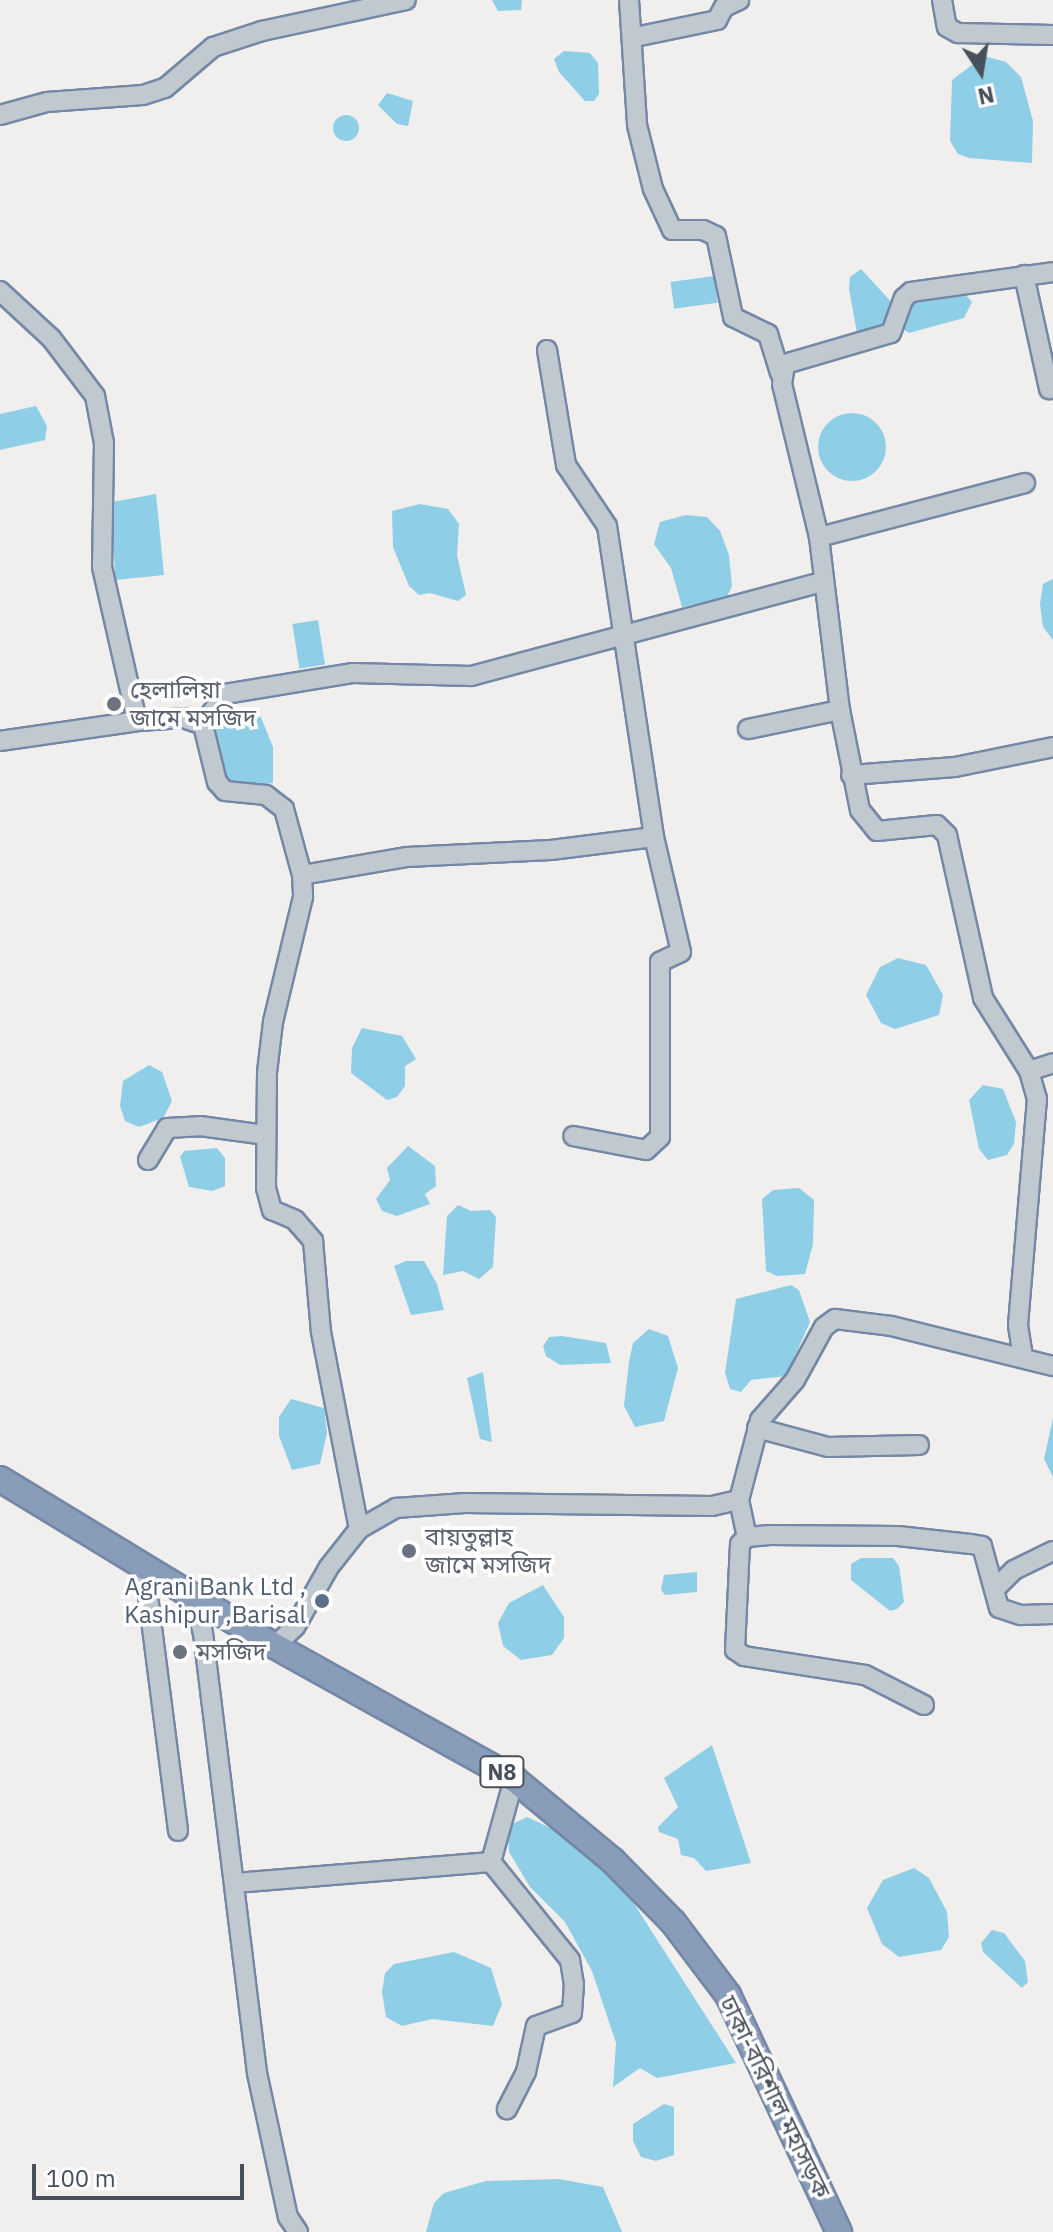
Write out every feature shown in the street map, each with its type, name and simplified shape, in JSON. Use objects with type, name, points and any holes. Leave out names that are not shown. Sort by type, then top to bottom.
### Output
[{"type":"highway","name":"ঢাকা-বরিশাল মহাসড়ক","points":[[0,1479],[510,1790],[643,1891],[673,1922],[728,1995],[839,2232]]},
{"type":"street","points":[[0,115],[47,102],[143,95],[165,88],[213,47],[262,31],[406,0]]},
{"type":"street","points":[[629,0],[635,37],[637,125],[653,189],[672,230],[703,230],[716,236],[733,317],[768,334],[780,373],[819,537],[822,582],[840,710],[860,810],[877,831],[937,825],[947,835],[983,998],[1029,1071],[1037,1099],[1018,1325],[1023,1357]]},
{"type":"street","points":[[635,37],[717,20],[724,7],[739,0]]},
{"type":"street","points":[[942,0],[947,27],[958,33],[1053,35]]},
{"type":"street","points":[[780,373],[798,357],[873,342],[891,333],[904,298],[911,292],[1053,272]]},
{"type":"street","points":[[1024,275],[1049,389]]},
{"type":"street","points":[[0,291],[51,338],[95,396],[104,443],[102,567],[137,721]]},
{"type":"street","points":[[547,350],[566,465],[607,526],[654,837],[681,952],[660,962],[660,1137],[646,1150],[573,1136]]},
{"type":"street","points":[[819,537],[1025,483]]},
{"type":"street","points":[[359,1529],[321,1332],[313,1241],[295,1220],[272,1210],[266,1188],[273,1022],[303,897],[302,875],[284,809],[266,795],[225,791],[217,782],[203,725],[225,694],[353,673],[471,676],[822,582]]},
{"type":"street","points":[[748,729],[840,710]]},
{"type":"street","points":[[0,741],[137,721],[183,718],[203,725]]},
{"type":"street","points":[[851,775],[955,767],[1053,747]]},
{"type":"street","points":[[302,875],[407,857],[551,850],[654,837]]},
{"type":"street","points":[[1029,1071],[1053,1063]]},
{"type":"street","points":[[148,1160],[167,1128],[200,1126],[266,1135]]},
{"type":"street","points":[[747,1537],[739,1500],[757,1428],[795,1380],[824,1327],[835,1319],[861,1320],[1053,1366]]},
{"type":"street","points":[[757,1428],[828,1447],[919,1445]]},
{"type":"street","points":[[275,1646],[295,1627],[329,1567],[359,1529],[382,1513],[412,1505],[712,1506],[739,1500]]},
{"type":"street","points":[[924,1705],[865,1675],[744,1656],[735,1650],[740,1544],[747,1537],[898,1536],[982,1546],[999,1608],[1021,1615],[1053,1614]]},
{"type":"street","points":[[995,1589],[1014,1570],[1053,1551]]},
{"type":"street","points":[[144,1565],[178,1831]]},
{"type":"street","points":[[193,1596],[203,1633],[266,2129],[288,2217],[298,2232]]},
{"type":"street","points":[[491,1862],[510,1790]]},
{"type":"street","points":[[235,1883],[491,1862]]},
{"type":"street","points":[[491,1862],[563,1950],[574,1984],[572,2013],[536,2026],[526,2072],[507,2109]]},
{"type":"water","points":[[492,0],[522,0],[521,10],[498,11]]},
{"type":"water","points":[[564,51],[590,53],[598,63],[599,94],[594,101],[585,101],[559,72],[554,59]]},
{"type":"water","points":[[984,56],[1006,62],[1021,77],[1033,121],[1032,163],[969,158],[958,154],[950,141],[952,80]]},
{"type":"water","points":[[387,93],[413,101],[408,126],[397,124],[378,105]]},
{"type":"water","points":[[346,115],[355,119],[359,128],[355,137],[346,141],[337,137],[333,128],[337,119]]},
{"type":"water","points":[[861,269],[895,306],[885,331],[858,339],[849,289],[850,277]]},
{"type":"water","points":[[714,276],[718,303],[674,309],[670,282]]},
{"type":"water","points":[[963,292],[972,302],[964,318],[909,333],[903,329],[900,322],[912,304]]},
{"type":"water","points":[[36,406],[47,426],[45,440],[0,450],[0,414]]},
{"type":"water","points":[[845,413],[859,413],[871,418],[881,428],[886,447],[881,466],[871,476],[859,481],[845,481],[833,476],[823,466],[818,454],[818,440],[823,428],[833,418]]},
{"type":"water","points":[[156,494],[164,575],[115,580],[112,502]]},
{"type":"water","points":[[420,504],[448,509],[459,524],[457,555],[466,595],[458,601],[430,593],[419,595],[409,586],[393,547],[392,511]]},
{"type":"water","points":[[686,515],[707,517],[720,531],[729,555],[732,586],[727,597],[682,607],[671,568],[654,544],[660,522]]},
{"type":"water","points":[[1053,579],[1053,640],[1043,627],[1040,604],[1043,584]]},
{"type":"water","points":[[318,620],[325,664],[299,669],[292,624]]},
{"type":"water","points":[[260,715],[273,747],[273,783],[233,789],[221,780],[213,729],[220,720]]},
{"type":"water","points":[[898,958],[926,965],[943,995],[939,1015],[895,1029],[881,1023],[866,995],[880,967]]},
{"type":"water","points":[[362,1028],[402,1036],[416,1059],[405,1066],[405,1086],[397,1097],[387,1100],[351,1073],[352,1048]]},
{"type":"water","points":[[149,1065],[162,1072],[172,1101],[163,1118],[139,1127],[125,1121],[120,1106],[123,1081]]},
{"type":"water","points":[[983,1085],[1003,1089],[1016,1122],[1014,1144],[1007,1155],[988,1160],[979,1149],[969,1100]]},
{"type":"water","points":[[408,1146],[435,1166],[436,1186],[425,1194],[430,1204],[397,1216],[382,1211],[376,1199],[390,1180],[387,1168]]},
{"type":"water","points":[[217,1148],[225,1158],[225,1186],[212,1191],[189,1187],[180,1157],[184,1151]]},
{"type":"water","points":[[799,1188],[814,1200],[813,1244],[805,1274],[777,1276],[766,1271],[762,1199],[773,1190]]},
{"type":"water","points":[[458,1205],[471,1211],[490,1210],[496,1217],[493,1267],[479,1279],[463,1271],[443,1275],[447,1216]]},
{"type":"water","points":[[406,1261],[424,1261],[437,1284],[444,1310],[411,1315],[394,1266]]},
{"type":"water","points":[[791,1285],[799,1290],[810,1322],[786,1376],[751,1380],[741,1392],[730,1389],[725,1373],[736,1299]]},
{"type":"water","points":[[649,1329],[668,1336],[678,1368],[664,1421],[635,1427],[624,1406],[629,1362],[633,1343]]},
{"type":"water","points":[[549,1337],[606,1343],[611,1363],[560,1365],[546,1356],[543,1346]]},
{"type":"water","points":[[483,1372],[492,1442],[480,1439],[467,1378]]},
{"type":"water","points":[[291,1399],[324,1408],[327,1433],[320,1464],[292,1470],[279,1436],[279,1417]]},
{"type":"water","points":[[1053,1418],[1053,1477],[1044,1459]]},
{"type":"water","points":[[861,1558],[893,1558],[899,1566],[904,1602],[897,1609],[890,1611],[851,1580],[851,1564]]},
{"type":"water","points":[[697,1572],[697,1592],[665,1595],[661,1590],[664,1575]]},
{"type":"water","points":[[543,1585],[564,1617],[564,1638],[552,1655],[521,1660],[503,1646],[498,1623],[509,1603]]},
{"type":"water","points":[[712,1745],[751,1863],[706,1871],[694,1858],[681,1855],[678,1839],[659,1832],[658,1827],[678,1807],[664,1778]]},
{"type":"water","points":[[527,1817],[572,1838],[624,1888],[736,2063],[657,2078],[640,2068],[613,2087],[616,2043],[592,1971],[565,1922],[530,1887],[509,1852],[508,1826]]},
{"type":"water","points":[[914,1868],[929,1878],[947,1912],[949,1937],[941,1950],[899,1957],[882,1944],[867,1908],[883,1880]]},
{"type":"water","points":[[992,1930],[1004,1933],[1025,1961],[1028,1982],[1022,1988],[983,1952],[981,1943]]},
{"type":"water","points":[[454,1952],[491,1968],[502,2004],[493,2026],[432,2019],[402,2026],[386,2017],[382,1992],[385,1973],[394,1964]]},
{"type":"water","points":[[664,2104],[674,2107],[674,2155],[656,2161],[641,2157],[633,2141],[633,2124]]},
{"type":"water","points":[[559,2179],[603,2187],[622,2232],[426,2232],[434,2203],[444,2193],[486,2181]]},
{"type":"place","name":"হেলালিয়া জামে মসজিদ","points":[[114,704]]},
{"type":"place","name":"বায়তুল্লাহ জামে মসজিদ","points":[[409,1551]]},
{"type":"place","name":"Agrani Bank Ltd , Kashipur ,Barisal","points":[[322,1601]]},
{"type":"place","name":"মসজিদ","points":[[180,1652]]}]
